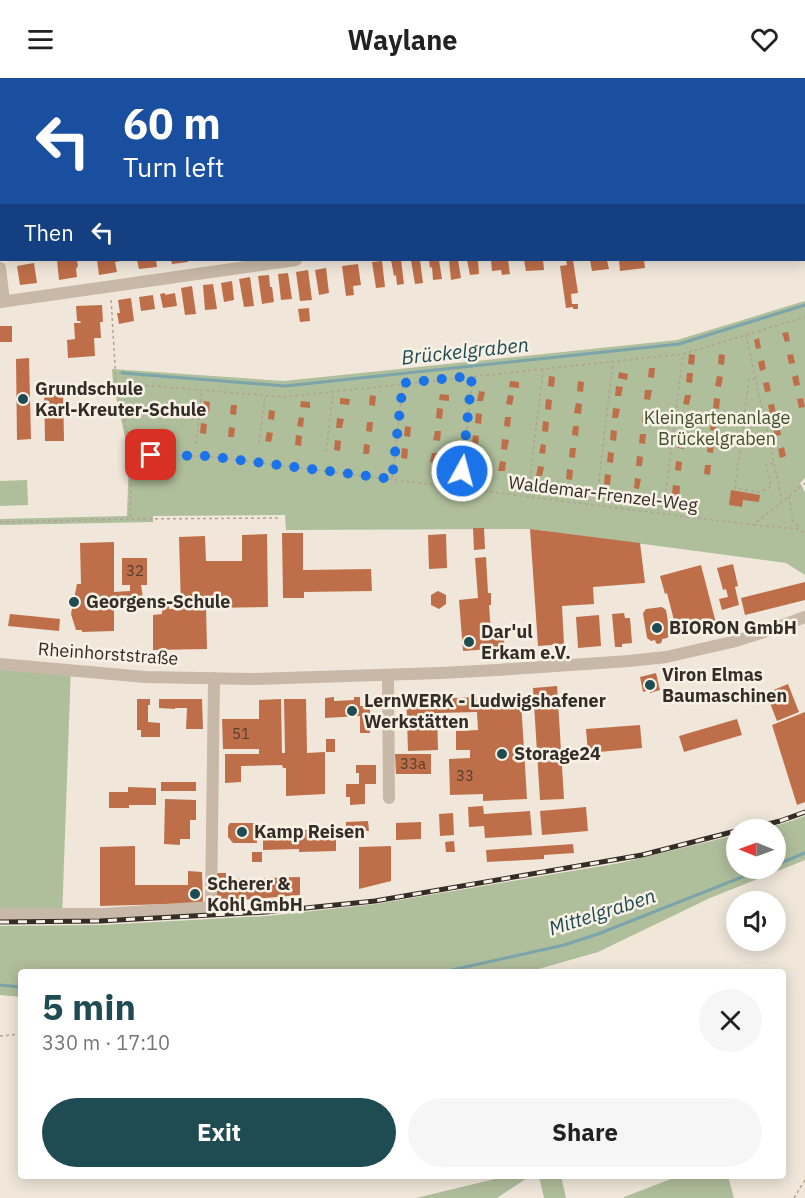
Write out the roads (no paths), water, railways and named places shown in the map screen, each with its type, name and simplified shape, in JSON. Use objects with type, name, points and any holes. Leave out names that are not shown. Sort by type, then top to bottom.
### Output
[{"type":"street","points":[[0,268],[2,301],[110,286],[240,263],[277,261]]},
{"type":"street","name":"Rheinhorststraße","points":[[0,663],[145,677],[258,679],[441,673],[666,657],[732,642],[805,617]]},
{"type":"street","points":[[388,675],[389,798]]},
{"type":"street","points":[[0,914],[74,914],[211,908],[214,678]]},
{"type":"waterway","name":"Brückelgraben","points":[[122,373],[285,386],[679,344],[805,305]]},
{"type":"waterway","name":"Mittelgraben","points":[[786,861],[805,853]]},
{"type":"waterway","name":"Mittelgraben","points":[[456,969],[564,945],[598,934],[737,879]]},
{"type":"waterway","name":"Mittelgraben","points":[[0,985],[18,987]]},
{"type":"railway","points":[[786,819],[805,812]]},
{"type":"railway","points":[[0,922],[100,921],[266,912],[375,901],[642,855],[726,834]]},
{"type":"place","name":"Grundschule Karl-Kreuter-Schule","points":[[23,399]]},
{"type":"place","name":"Georgens-Schule","points":[[74,602]]},
{"type":"place","name":"BIORON GmbH","points":[[657,628]]},
{"type":"place","name":"Dar'ul Erkam e.V.","points":[[469,642]]},
{"type":"place","name":"Viron Elmas Baumaschinen","points":[[650,685]]},
{"type":"place","name":"LernWERK - Ludwigshafener Werkstätten","points":[[352,711]]},
{"type":"place","name":"Storage24","points":[[502,754]]},
{"type":"place","name":"Kamp Reisen","points":[[242,832]]},
{"type":"place","name":"Scherer & Kohl GmbH","points":[[195,894]]},
{"type":"park label","name":"Kleingartenanlage Brückelgraben","points":[[717,428]]}]
